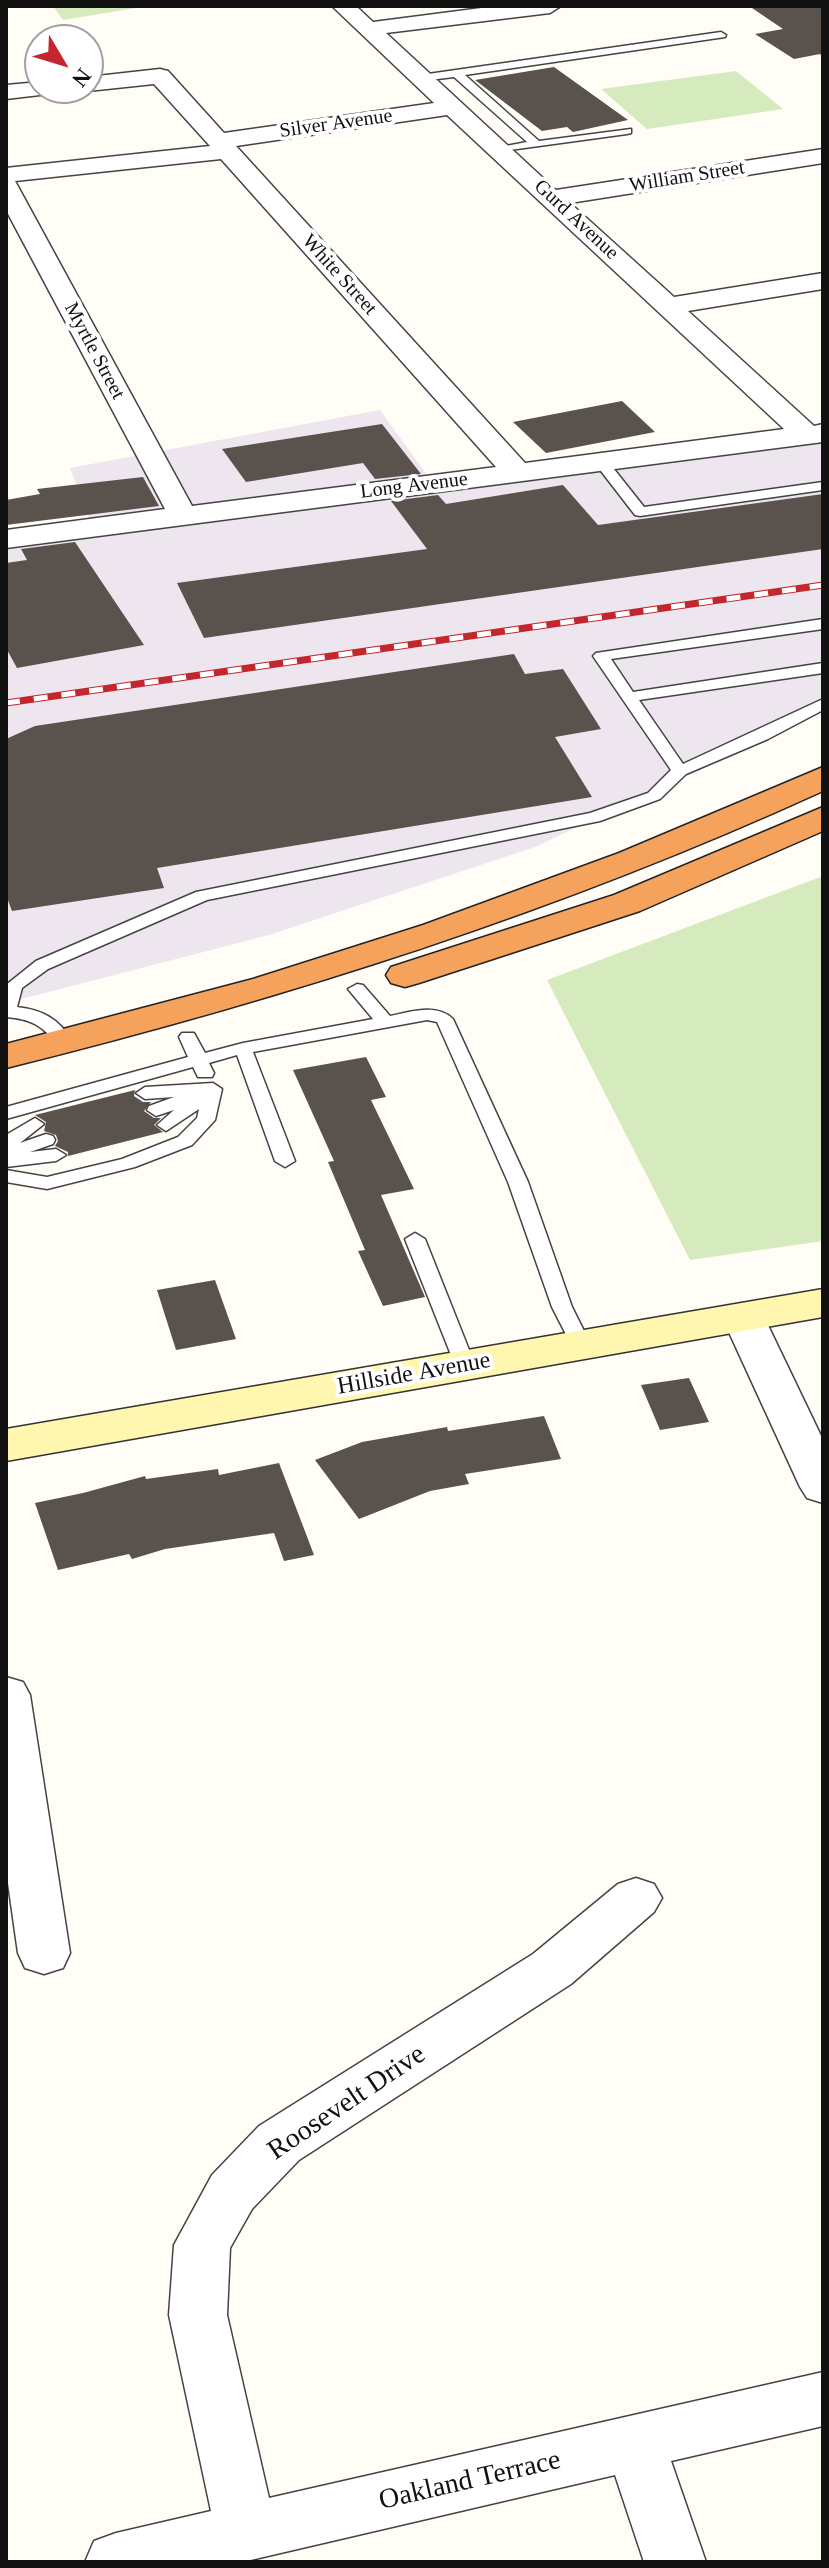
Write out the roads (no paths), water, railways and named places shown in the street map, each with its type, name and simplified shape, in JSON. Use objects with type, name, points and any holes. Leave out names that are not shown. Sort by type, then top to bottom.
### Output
[{"type":"highway","points":[[6,1056],[289,980],[465,924],[645,856],[823,778]]},
{"type":"highway","points":[[6,1085],[194,1049],[357,989],[627,903],[823,818]]},
{"type":"main road","name":"Hillside Avenue","points":[[6,1445],[823,1303]]},
{"type":"street","name":"Gurd Avenue","points":[[343,6],[669,306],[815,434]]},
{"type":"street","points":[[368,29],[550,6]]},
{"type":"street","name":"White Street","points":[[104,82],[160,76],[518,473]]},
{"type":"street","name":"Silver Avenue","points":[[6,175],[223,146],[452,107]]},
{"type":"street","name":"William Street","points":[[551,198],[823,156]]},
{"type":"street","name":"Myrtle Street","points":[[6,186],[183,516]]},
{"type":"street","points":[[669,306],[823,281]]},
{"type":"street","name":"Long Avenue","points":[[6,539],[815,434]]},
{"type":"street","points":[[743,1317],[823,1487]]},
{"type":"street","points":[[6,1695],[44,1953]]},
{"type":"street","name":"Roosevelt Drive","points":[[246,2532],[198,2315],[202,2245],[232,2192],[279,2143],[552,1969],[636,1898]]},
{"type":"street","name":"Oakland Terrace","points":[[116,2562],[823,2399]]},
{"type":"street","points":[[635,2443],[675,2562]]},
{"type":"lane","points":[[421,78],[721,35]]},
{"type":"lane","points":[[456,73],[536,144]]},
{"type":"lane","points":[[499,150],[627,131]]},
{"type":"lane","points":[[601,462],[640,512],[823,486]]},
{"type":"lane","points":[[680,771],[601,656],[823,624]]},
{"type":"lane","points":[[629,697],[823,668]]},
{"type":"lane","points":[[63,1041],[55,1025],[37,1016],[6,1012],[14,986],[42,965],[202,896],[594,817],[654,796],[680,771],[762,736],[823,704]]},
{"type":"lane","points":[[357,989],[385,1021]]},
{"type":"lane","points":[[6,1113],[194,1049],[243,1048],[428,1014],[444,1019],[518,1182],[562,1307],[581,1345]]},
{"type":"lane","points":[[243,1048],[285,1161]]},
{"type":"lane","points":[[6,1176],[47,1183],[128,1163],[185,1141],[206,1120],[213,1089],[194,1049]]},
{"type":"lane","points":[[145,1093],[213,1089]]},
{"type":"lane","points":[[161,1118],[213,1089]]},
{"type":"lane","points":[[6,1144],[45,1140]]},
{"type":"lane","points":[[6,1154],[45,1140]]},
{"type":"lane","points":[[6,1161],[45,1140]]},
{"type":"lane","points":[[415,1239],[465,1365]]},
{"type":"railway","points":[[6,703],[823,585]]}]
